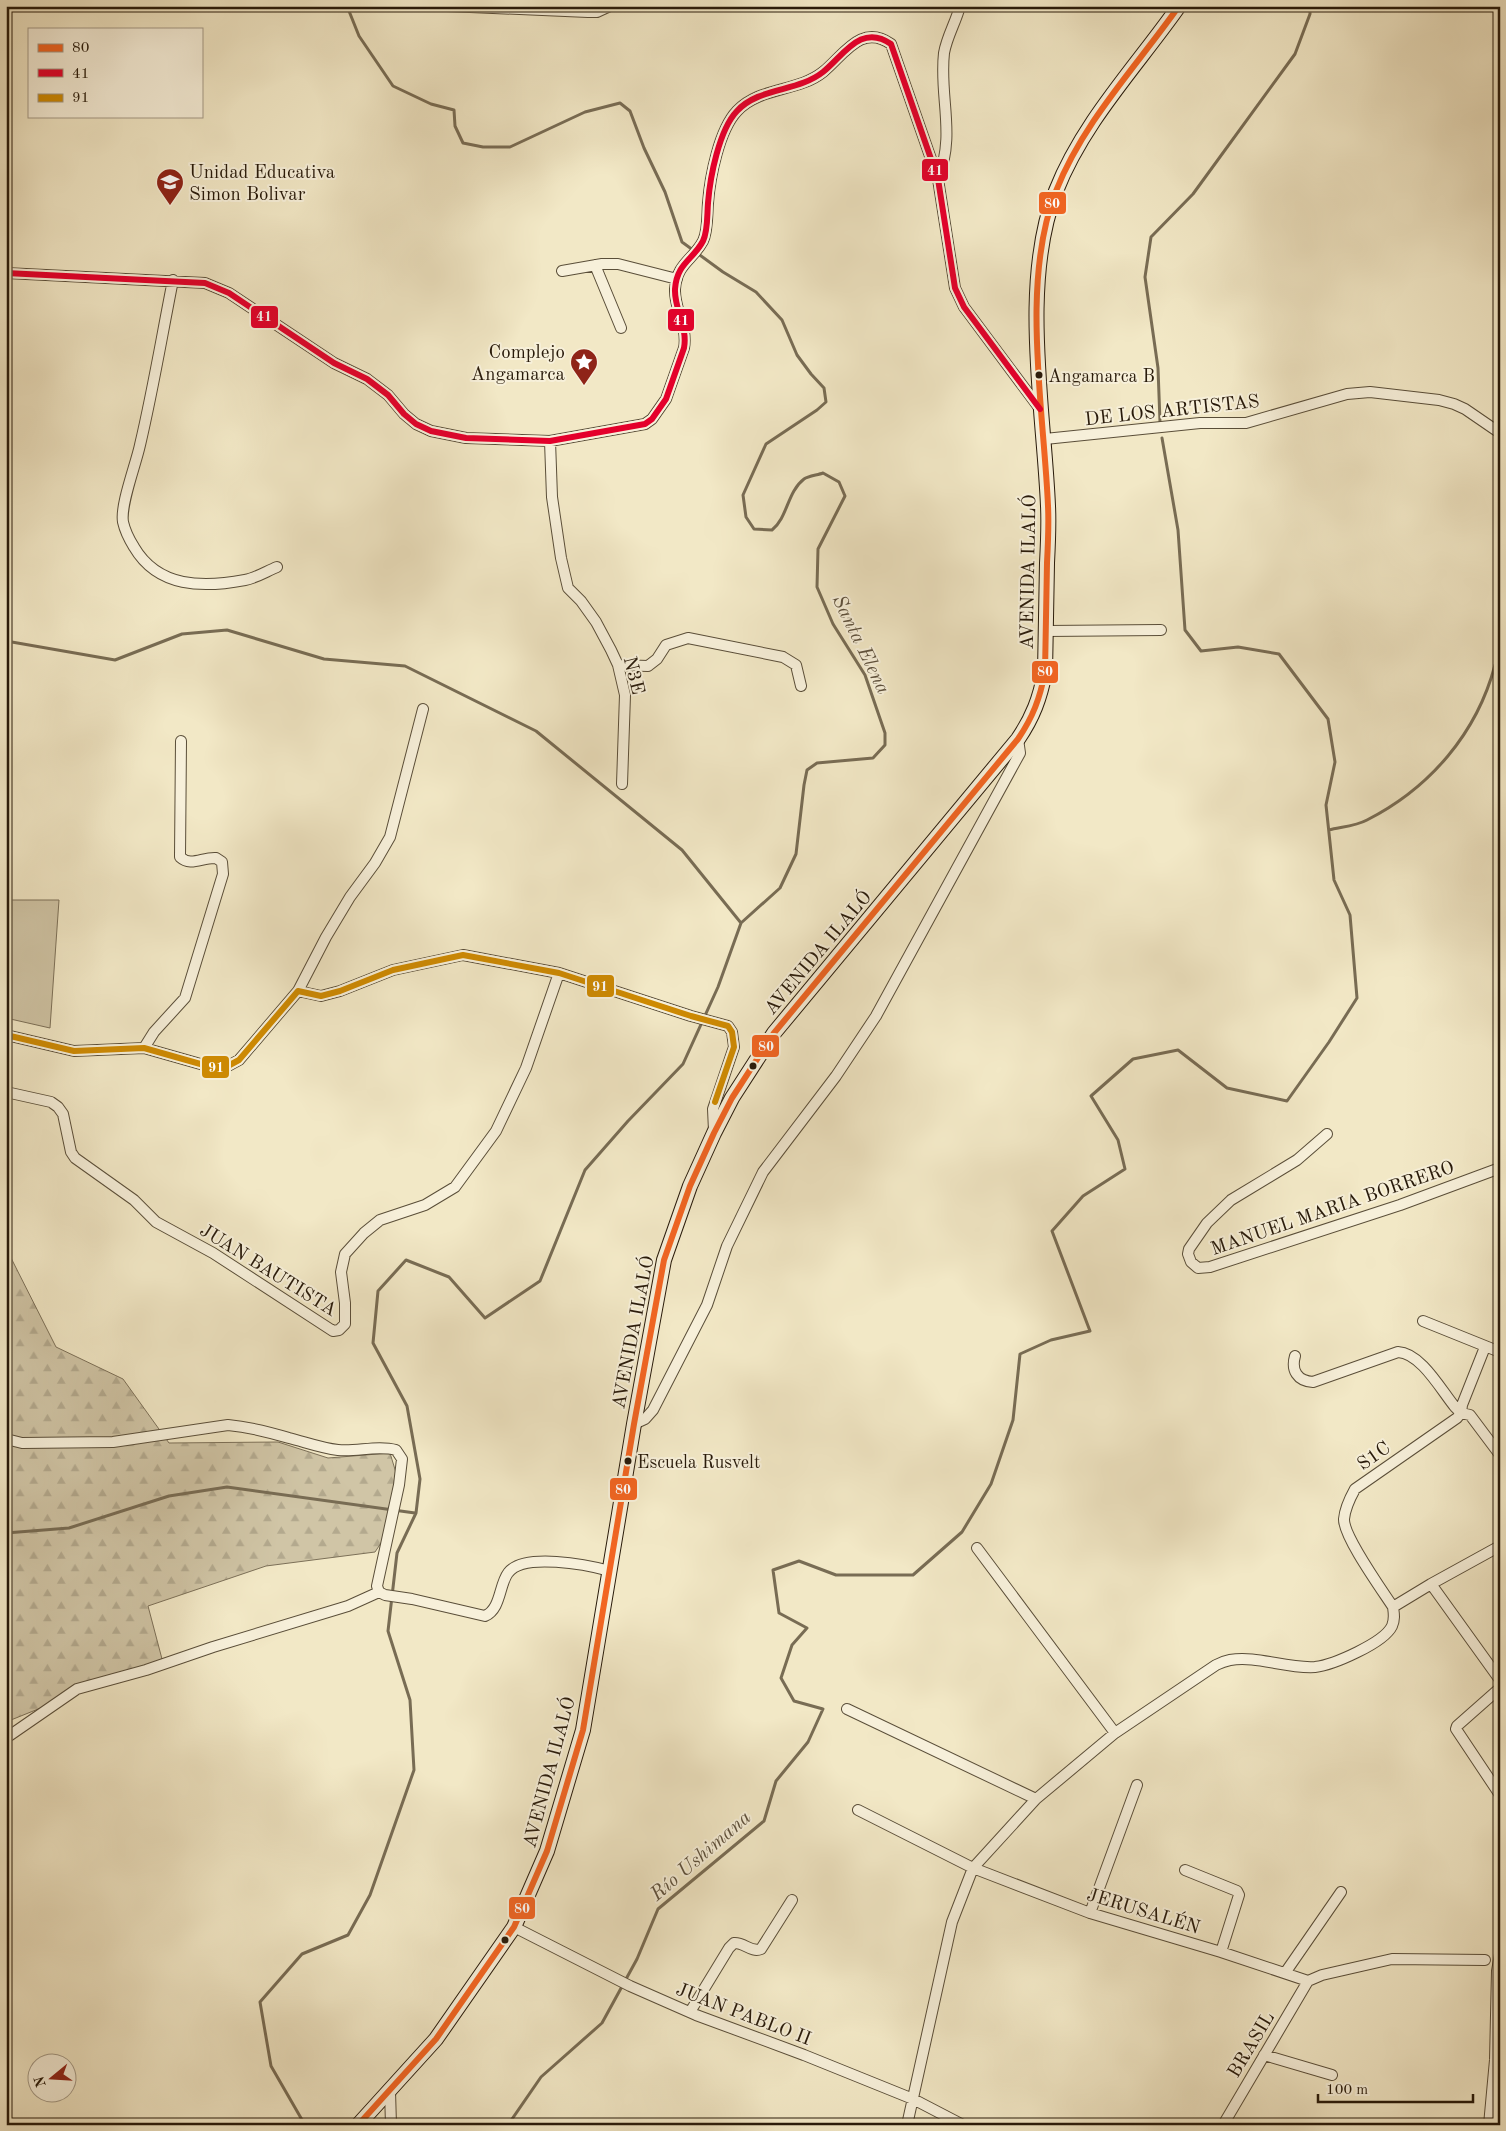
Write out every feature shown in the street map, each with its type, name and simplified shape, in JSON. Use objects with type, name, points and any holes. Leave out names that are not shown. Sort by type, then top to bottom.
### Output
[{"type":"main road","name":"AVENIDA ILALÓ","points":[[358,2125],[436,2039],[514,1927],[547,1850],[583,1730],[634,1424],[664,1260],[690,1186],[714,1133],[732,1098],[774,1033],[1018,739],[1029,722],[1040,698],[1045,672],[1049,510],[1045,439],[1040,409],[1037,304],[1039,268],[1048,218],[1055,193],[1075,149],[1088,128],[1178,6]]},
{"type":"street","points":[[448,6],[588,12],[597,12],[610,6]]},
{"type":"street","points":[[938,179],[945,161],[947,142],[944,54],[949,34],[960,6]]},
{"type":"street","points":[[6,273],[205,283],[229,293],[334,363],[373,382],[388,395],[404,414],[416,424],[431,431],[466,438],[550,441],[636,426],[652,419],[666,399],[686,339],[676,304],[675,291],[677,279],[682,266],[703,241],[706,233],[709,188],[726,129],[738,110],[757,97],[808,80],[820,74],[851,44],[872,36],[883,39],[891,44],[938,179],[955,288],[964,307],[1040,409]]},
{"type":"street","points":[[562,271],[594,265],[618,264],[677,279]]},
{"type":"street","points":[[594,265],[621,328]]},
{"type":"street","points":[[173,280],[146,420],[123,514],[126,531],[139,556],[149,567],[164,577],[187,583],[245,580],[277,567]]},
{"type":"street","name":"DE LOS ARTISTAS","points":[[1045,439],[1200,423],[1246,423],[1347,394],[1370,392],[1446,402],[1465,409],[1500,433]]},
{"type":"street","name":"N3E","points":[[550,441],[552,497],[568,588],[581,601],[596,622],[618,665],[624,695],[622,784]]},
{"type":"street","points":[[1046,631],[1161,630]]},
{"type":"street","points":[[618,665],[648,666],[657,659],[666,645],[688,638],[783,657],[796,665],[801,686]]},
{"type":"street","points":[[6,1035],[74,1051],[144,1048],[211,1067],[226,1067],[240,1060],[298,991],[330,929],[350,897],[375,864],[390,837],[423,709]]},
{"type":"street","points":[[634,1424],[645,1419],[653,1410],[699,1322],[707,1305],[727,1246],[764,1172],[836,1076],[876,1016],[1020,753],[1018,739]]},
{"type":"street","points":[[144,1048],[154,1032],[185,998],[222,874],[222,862],[216,858],[191,863],[186,862],[180,857],[181,742]]},
{"type":"street","points":[[298,991],[321,996],[340,991],[394,970],[463,955],[559,973],[691,1016],[728,1026],[732,1032],[734,1046],[713,1109],[714,1133]]},
{"type":"street","name":"JUAN BAUTISTA","points":[[6,1092],[55,1104],[63,1114],[72,1152],[75,1158],[85,1166],[134,1200],[156,1222],[213,1253],[332,1331],[339,1330],[345,1324],[345,1303],[341,1272],[346,1254],[364,1233],[380,1220],[425,1205],[455,1187],[496,1131],[526,1068],[559,973]]},
{"type":"street","name":"MANUEL MARIA BORRERO","points":[[1327,1134],[1297,1160],[1231,1200],[1213,1217],[1189,1249],[1189,1258],[1194,1265],[1198,1268],[1210,1267],[1345,1224],[1500,1168]]},
{"type":"street","points":[[1423,1321],[1500,1352]]},
{"type":"street","points":[[1461,1413],[1462,1405],[1485,1347]]},
{"type":"street","points":[[1295,1356],[1294,1367],[1296,1375],[1303,1380],[1313,1382],[1398,1352],[1410,1354],[1461,1413],[1470,1415],[1500,1455]]},
{"type":"street","name":"S1C","points":[[1393,1607],[1349,1538],[1344,1520],[1348,1503],[1355,1489],[1457,1418],[1461,1413]]},
{"type":"street","points":[[6,1439],[22,1443],[113,1442],[228,1425],[263,1431],[337,1450],[354,1451],[387,1448],[396,1450],[402,1459],[399,1485],[377,1586],[382,1594]]},
{"type":"street","points":[[907,2125],[952,1922],[972,1868],[1036,1799],[1115,1733],[1216,1665],[1231,1660],[1253,1660],[1283,1666],[1316,1667],[1346,1657],[1386,1634],[1392,1627],[1393,1607],[1500,1546]]},
{"type":"street","points":[[977,1548],[1115,1733]]},
{"type":"street","points":[[6,1738],[76,1689],[146,1670],[382,1594],[485,1616],[490,1614],[495,1607],[508,1574],[520,1564],[560,1561],[589,1565],[610,1571]]},
{"type":"street","points":[[1431,1584],[1500,1680]]},
{"type":"street","points":[[1500,1688],[1456,1729],[1500,1795]]},
{"type":"street","points":[[847,1709],[1036,1799]]},
{"type":"street","points":[[1090,1913],[1138,1784]]},
{"type":"street","name":"JERUSALÉN","points":[[858,1810],[972,1868],[1090,1913],[1221,1952],[1308,1981]]},
{"type":"street","points":[[1185,1870],[1237,1891],[1239,1895],[1221,1952]]},
{"type":"street","points":[[1285,1973],[1341,1892]]},
{"type":"street","points":[[690,2012],[729,1948],[734,1943],[738,1943],[754,1951],[761,1949],[792,1900]]},
{"type":"street","name":"JUAN PABLO II","points":[[514,1927],[630,1986],[690,2012],[914,2099],[963,2125]]},
{"type":"street","points":[[1489,2125],[1494,2060],[1497,1971],[1500,1954]]},
{"type":"street","points":[[1308,1981],[1322,1975],[1392,1959],[1485,1960]]},
{"type":"street","name":"BRASIL","points":[[1223,2125],[1308,1981]]},
{"type":"street","points":[[1264,2055],[1332,2075]]},
{"type":"street","points":[[390,2091],[391,2125]]},
{"type":"green space","points":[[6,900],[59,900],[50,1028],[6,1018]]},
{"type":"green space","points":[[6,1248],[56,1347],[123,1379],[169,1443],[278,1442],[328,1458],[390,1453],[400,1486],[393,1525],[375,1552],[266,1566],[148,1606],[162,1659],[6,1722]]},
{"type":"waterway","name":"Santa Elena","points":[[305,2125],[271,2066],[260,2002],[302,1954],[348,1935],[370,1895],[414,1770],[410,1700],[388,1631],[397,1553],[416,1513],[420,1479],[407,1406],[373,1343],[378,1291],[406,1260],[449,1277],[485,1318],[540,1281],[585,1170],[628,1121],[683,1064],[718,987],[741,923],[780,888],[796,854],[807,770],[817,763],[873,758],[885,745],[885,733],[865,675],[833,624],[817,587],[818,549],[845,496],[839,482],[823,473],[804,479],[798,484],[781,518],[772,530],[754,529],[746,517],[743,495],[766,444],[826,402],[824,388],[797,355],[782,320],[756,292],[723,272],[682,242],[665,192],[644,148],[630,111],[620,103],[585,112],[510,147],[483,147],[463,143],[455,126],[454,110],[431,104],[393,86],[359,36],[347,6]]},
{"type":"waterway","points":[[1160,422],[1158,368],[1145,277],[1151,237],[1193,194],[1295,54],[1310,14],[1310,6]]},
{"type":"waterway","name":"Río Ushimana","points":[[508,2125],[541,2077],[602,2023],[637,1959],[658,1909],[764,1821],[776,1781],[808,1742],[823,1709],[794,1701],[781,1678],[792,1645],[807,1628],[779,1613],[773,1570],[799,1561],[836,1575],[913,1575],[962,1532],[991,1484],[1013,1420],[1020,1354],[1051,1340],[1090,1331],[1052,1231],[1083,1196],[1125,1169],[1118,1140],[1091,1096],[1133,1059],[1178,1050],[1227,1088],[1287,1101],[1329,1042],[1357,998],[1350,915],[1334,880],[1326,805],[1335,762],[1328,719],[1279,654],[1238,647],[1201,651],[1185,630],[1178,530],[1162,438]]},
{"type":"waterway","points":[[6,641],[115,660],[182,634],[227,630],[324,659],[405,666],[536,731],[682,850],[741,923]]},
{"type":"waterway","name":"Río Ushimana","points":[[1329,830],[1367,820],[1390,807],[1430,775],[1448,756],[1463,735],[1487,690],[1495,665],[1500,663]]},
{"type":"waterway","points":[[6,1533],[69,1528],[169,1496],[227,1487],[415,1513]]},
{"type":"transit line","name":"80","points":[[358,2125],[436,2039],[514,1927],[547,1851],[583,1730],[634,1424],[664,1260],[690,1186],[714,1133],[732,1098],[774,1033],[1018,739],[1035,707],[1045,672],[1048,534],[1046,469],[1037,347],[1039,266],[1045,227],[1056,191],[1067,166],[1095,118],[1179,6]]},
{"type":"transit line","name":"41","points":[[6,273],[205,283],[229,293],[334,363],[367,379],[388,395],[404,414],[416,424],[431,431],[466,438],[550,441],[645,424],[652,419],[666,399],[684,348],[683,325],[675,296],[676,280],[682,267],[705,237],[713,167],[720,142],[731,119],[746,103],[767,93],[802,83],[823,72],[846,50],[862,39],[880,38],[891,44],[938,179],[955,288],[964,307],[1040,409]]},
{"type":"transit line","name":"91","points":[[6,1035],[74,1051],[144,1048],[211,1067],[226,1067],[239,1060],[298,991],[321,996],[340,991],[393,970],[463,955],[559,973],[691,1016],[728,1026],[732,1032],[734,1047],[715,1102]]},
{"type":"place","name":"Unidad Educativa Simon Bolivar","points":[[170,206]]},
{"type":"place","name":"Angamarca B","points":[[1039,375]]},
{"type":"place","name":"Complejo Angamarca","points":[[584,386]]},
{"type":"place","name":"Escuela Rusvelt","points":[[628,1461]]}]
